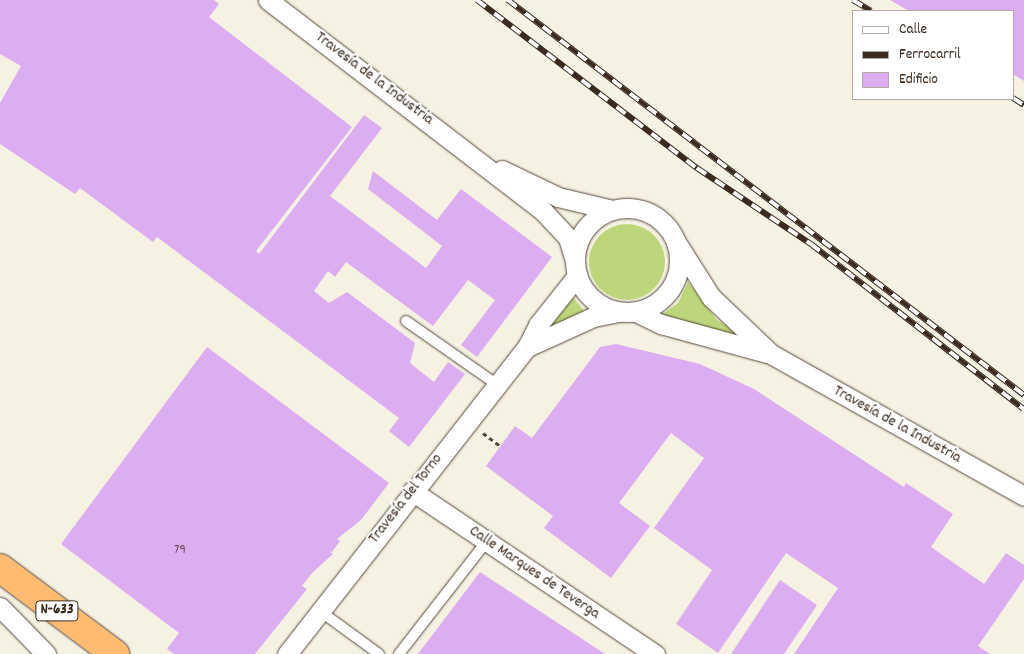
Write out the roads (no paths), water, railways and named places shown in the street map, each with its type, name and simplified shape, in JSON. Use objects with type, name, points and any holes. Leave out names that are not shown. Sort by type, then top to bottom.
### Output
[{"type":"highway","name":"N-633","points":[[0,568],[114,654]]},
{"type":"street","name":"Travesía de la Industria","points":[[268,0],[479,159],[558,225],[568,238],[576,268],[587,294],[601,306],[771,354],[1024,496]]},
{"type":"street","name":"Travesía de la Industria","points":[[479,159],[558,197],[612,210],[628,208],[645,211],[659,219],[671,230],[678,246],[711,297],[771,354]]},
{"type":"street","points":[[576,268],[578,244],[585,229],[597,218],[612,210]]},
{"type":"street","points":[[627,312],[652,306],[666,295],[676,280],[680,263],[678,246]]},
{"type":"street","name":"Travesía del Torno","points":[[287,654],[412,491],[496,384],[528,347],[538,325],[576,268]]},
{"type":"street","name":"Travesía del Torno","points":[[528,347],[593,317],[627,312]]},
{"type":"street","name":"Calle Marques de Teverga","points":[[412,491],[655,654]]},
{"type":"street","points":[[0,606],[46,654]]},
{"type":"lane","points":[[406,321],[496,384]]},
{"type":"lane","points":[[399,654],[487,541]]},
{"type":"lane","points":[[320,611],[367,651],[379,654]]},
{"type":"railway","points":[[477,0],[697,168],[811,244],[1024,409]]},
{"type":"railway","points":[[508,0],[1024,395]]},
{"type":"railway","points":[[853,0],[869,10]]},
{"type":"railway","points":[[1014,99],[1024,105]]}]
